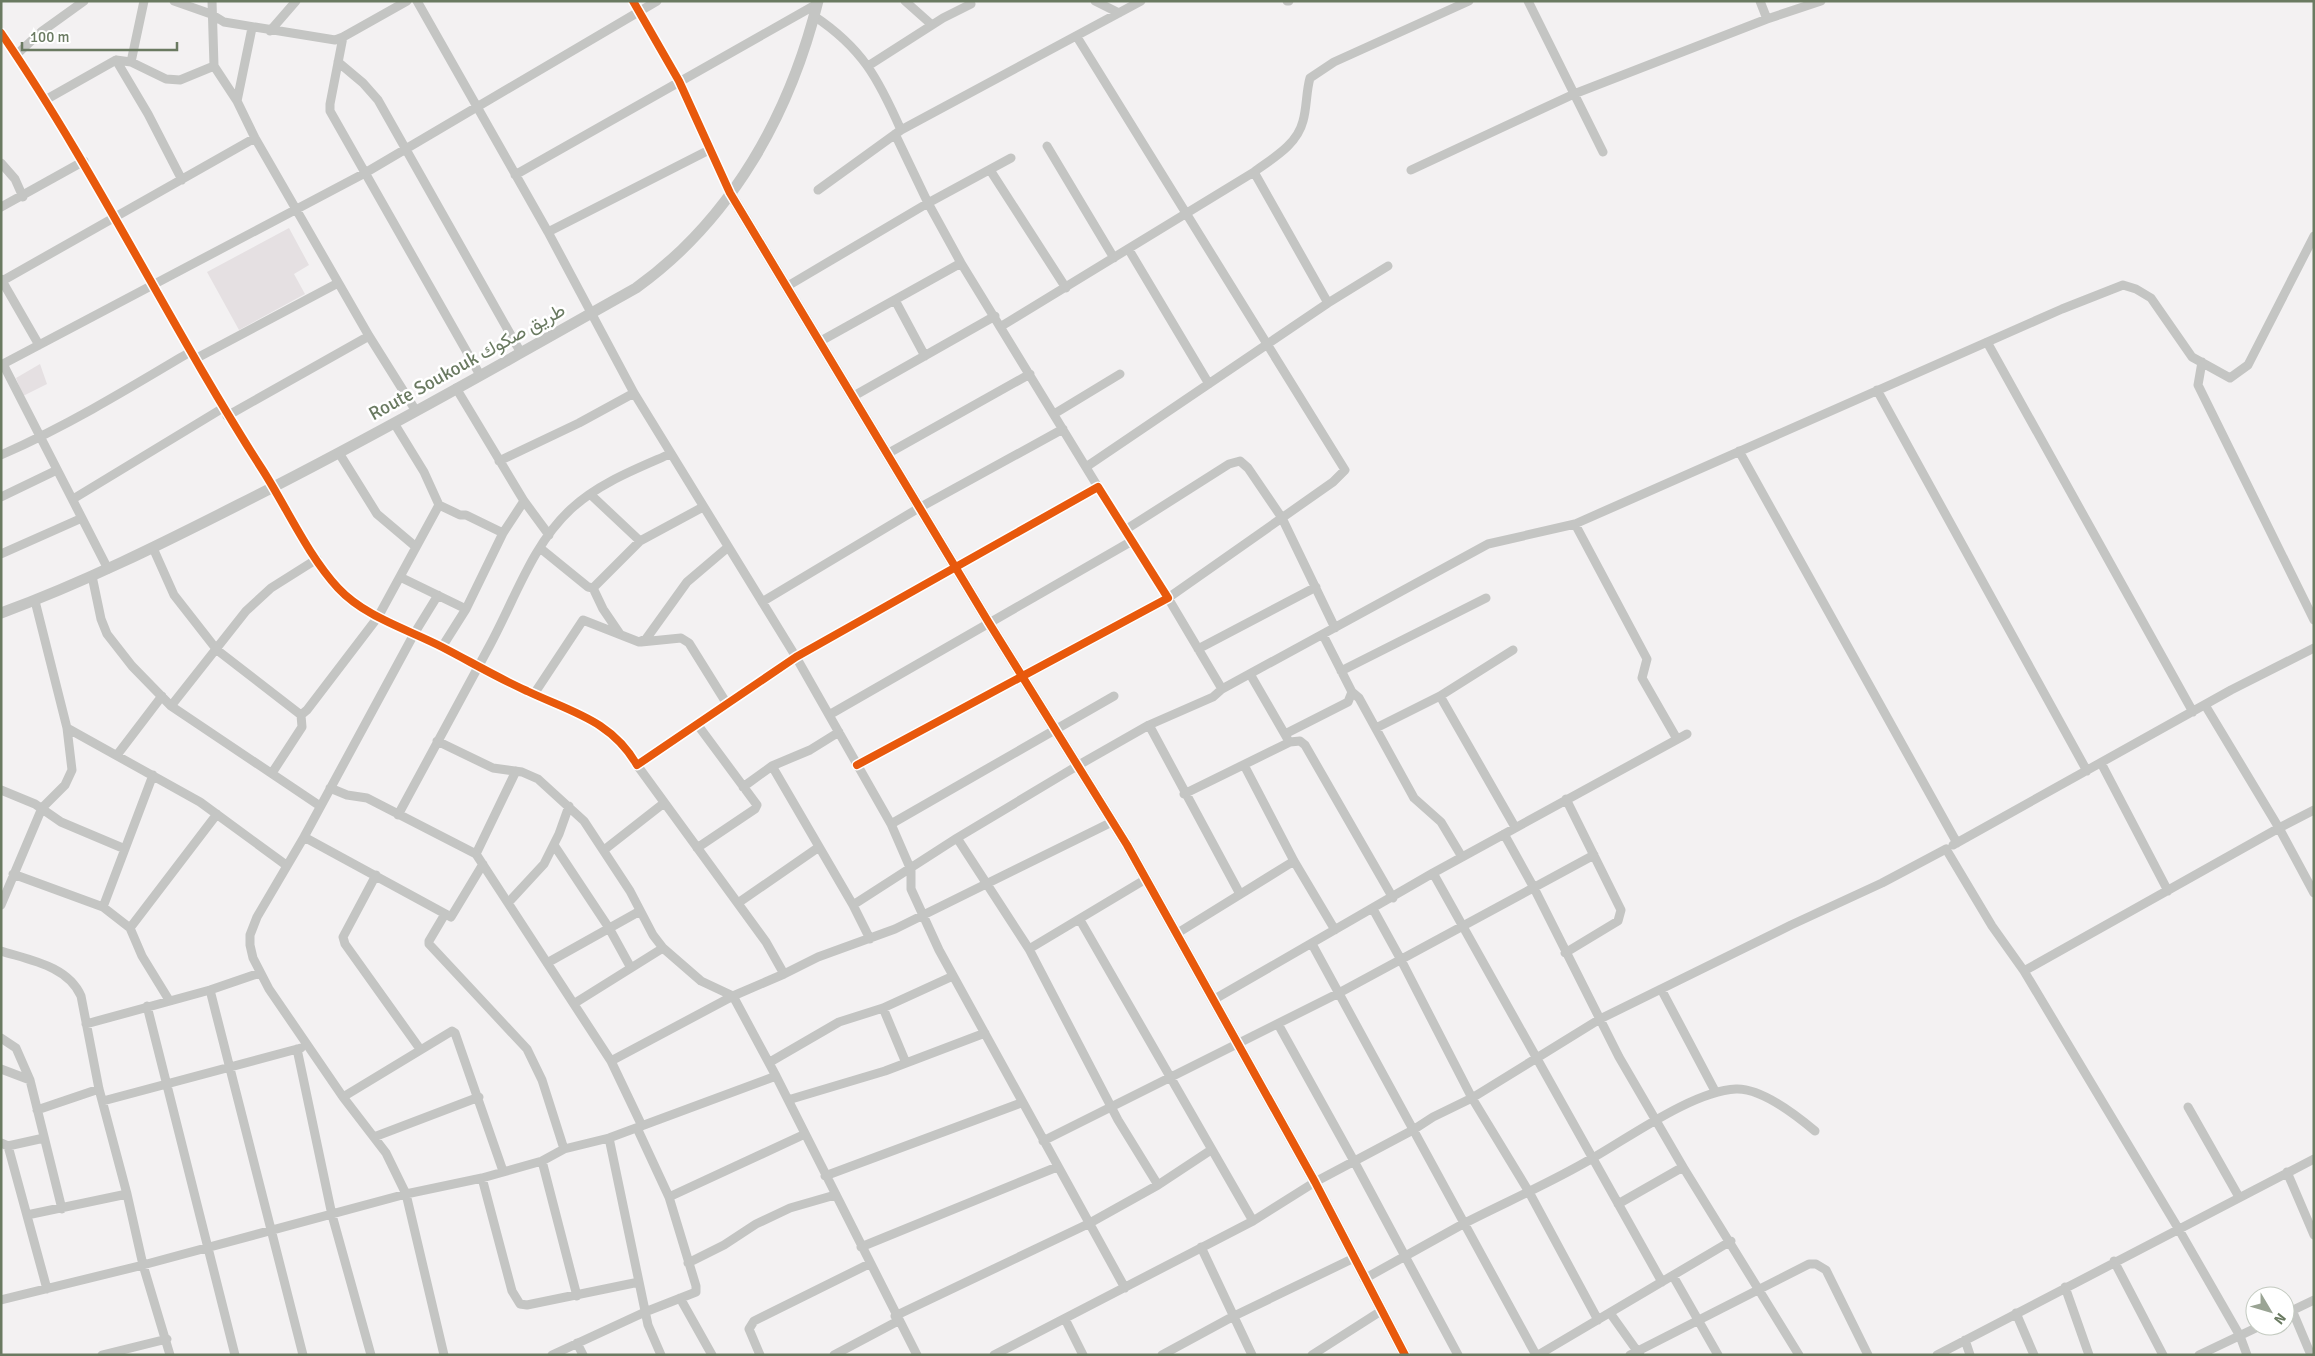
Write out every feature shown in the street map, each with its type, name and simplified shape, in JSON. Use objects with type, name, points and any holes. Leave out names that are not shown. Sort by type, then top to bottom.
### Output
[{"type":"street","points":[[16,55],[41,32],[84,1]]},
{"type":"street","points":[[131,62],[144,1]]},
{"type":"street","points":[[174,1],[211,14],[224,22],[326,40],[343,38],[407,1]]},
{"type":"street","points":[[212,1],[214,66],[237,101],[254,138],[416,411]]},
{"type":"street","points":[[270,31],[296,1]]},
{"type":"street","points":[[417,1],[476,109],[548,232],[634,393],[727,548],[796,657],[891,824],[910,870],[911,889],[953,976],[1088,1224],[1126,1288]]},
{"type":"street","points":[[633,1],[679,81],[730,193],[919,508],[1146,879],[1314,1182],[1406,1355]]},
{"type":"street","points":[[108,569],[42,438],[2,365],[408,150],[657,1]]},
{"type":"street","points":[[905,1],[932,25]]},
{"type":"street","points":[[1095,1],[1119,13]]},
{"type":"street","points":[[818,190],[898,132],[1140,1]]},
{"type":"street","points":[[1000,327],[1254,172],[1294,142],[1304,122],[1306,91],[1310,78],[1334,62],[1469,1]]},
{"type":"street","points":[[1528,1],[1603,152]]},
{"type":"street","points":[[1760,1],[1767,19]]},
{"type":"street","points":[[1411,170],[1574,94],[1767,19],[1821,1]]},
{"type":"street","points":[[515,175],[817,3]]},
{"type":"street","name":"Route Soukouk طريق صكوك","points":[[1,613],[35,601],[153,548],[339,454],[636,288],[662,269],[687,247],[730,193],[770,133],[793,82],[817,3]]},
{"type":"street","points":[[868,66],[932,25],[971,4]]},
{"type":"street","points":[[814,16],[845,39],[868,66],[886,97],[898,132],[928,203],[961,263],[1168,598],[1222,690]]},
{"type":"street","points":[[237,101],[252,28]]},
{"type":"street","points":[[1,33],[47,99],[84,161],[225,412],[316,559],[337,586],[350,600],[378,617],[603,726],[628,748],[664,803],[766,942],[784,974]]},
{"type":"street","points":[[857,765],[1168,598],[1333,482],[1345,470],[1076,37]]},
{"type":"street","points":[[343,38],[329,108],[480,375]]},
{"type":"street","points":[[47,99],[116,60],[131,62],[166,78],[180,80],[214,66]]},
{"type":"street","points":[[116,60],[148,114],[182,180]]},
{"type":"street","points":[[338,62],[364,83],[378,100],[408,150],[520,352]]},
{"type":"street","points":[[39,345],[2,280],[116,218],[254,138]]},
{"type":"street","points":[[1047,146],[1114,258]]},
{"type":"street","points":[[548,232],[711,149]]},
{"type":"street","points":[[786,287],[928,203],[1010,158]]},
{"type":"street","points":[[1,207],[23,197],[84,161]]},
{"type":"street","points":[[1,163],[15,179],[23,197]]},
{"type":"street","points":[[990,170],[1066,288]]},
{"type":"street","points":[[1254,172],[1328,303]]},
{"type":"street","points":[[853,905],[957,838],[1149,725],[1213,697],[1250,674],[1488,544],[1575,524],[2062,309],[2123,285],[2136,289],[2150,298],[2192,357],[2230,378],[2248,365],[2314,236]]},
{"type":"street","points":[[1129,250],[1209,384]]},
{"type":"street","points":[[819,342],[961,263]]},
{"type":"street","points":[[1086,467],[1328,303],[1388,266]]},
{"type":"street","points":[[1,455],[42,438],[192,356],[338,282]]},
{"type":"street","points":[[895,300],[925,356]]},
{"type":"street","points":[[852,397],[995,316]]},
{"type":"street","points":[[73,499],[225,412],[370,336]]},
{"type":"street","points":[[1987,342],[2193,712]]},
{"type":"street","points":[[2202,362],[2198,385],[2314,620]]},
{"type":"street","points":[[887,454],[1030,374]]},
{"type":"street","points":[[1054,414],[1120,374]]},
{"type":"street","points":[[456,388],[498,461],[549,535]]},
{"type":"street","points":[[1877,390],[2087,771]]},
{"type":"street","points":[[498,461],[579,423],[634,393]]},
{"type":"street","points":[[394,423],[424,472],[439,505],[460,515],[466,515],[503,533]]},
{"type":"street","points":[[762,602],[919,508],[1063,429]]},
{"type":"street","points":[[1739,451],[1957,843]]},
{"type":"street","points":[[339,454],[377,514],[416,547]]},
{"type":"street","points":[[398,815],[540,548],[549,535],[571,509],[590,494],[612,480],[670,454]]},
{"type":"street","points":[[1125,530],[1228,464],[1240,461],[1248,468],[1282,518],[1335,628]]},
{"type":"street","points":[[1,496],[57,470]]},
{"type":"street","points":[[638,765],[796,657],[1098,487]]},
{"type":"street","points":[[590,494],[640,541]]},
{"type":"street","points":[[442,647],[466,609],[503,533],[524,501]]},
{"type":"street","points":[[300,715],[307,710],[378,617],[439,505]]},
{"type":"street","points":[[593,588],[640,541],[703,507]]},
{"type":"street","points":[[1,554],[82,518]]},
{"type":"street","points":[[1575,524],[1648,659],[1642,678],[1678,739]]},
{"type":"street","points":[[829,715],[1132,541]]},
{"type":"street","points":[[153,548],[174,594],[217,650],[300,715],[302,727],[272,774]]},
{"type":"street","points":[[540,548],[588,587],[593,588],[603,609],[620,634]]},
{"type":"street","points":[[639,642],[652,633],[687,582],[727,548]]},
{"type":"street","points":[[171,706],[254,603],[272,588],[316,559]]},
{"type":"street","points":[[92,576],[101,619],[107,634],[132,666],[171,706],[320,806]]},
{"type":"street","points":[[400,576],[466,609]]},
{"type":"street","points":[[1198,649],[1316,587]]},
{"type":"street","points":[[438,595],[414,634],[304,837],[257,917],[250,935],[253,958],[260,974],[343,1097],[386,1153],[406,1194],[444,1355]]},
{"type":"street","points":[[1341,671],[1486,598]]},
{"type":"street","points":[[1,905],[42,808],[65,785],[72,770],[68,728],[35,601]]},
{"type":"street","points":[[534,694],[583,620],[639,642],[681,638],[689,643],[727,704]]},
{"type":"street","points":[[1323,635],[1352,692],[1359,698],[1414,798],[1441,822],[1462,857]]},
{"type":"street","points":[[994,1355],[1253,1221],[1314,1182],[1413,1130],[1433,1117],[1472,1098],[1600,1019],[1791,925],[1882,883],[2205,705],[2314,648]]},
{"type":"street","points":[[1376,728],[1440,696],[1513,650]]},
{"type":"street","points":[[1250,674],[1290,742]]},
{"type":"street","points":[[1285,734],[1348,702],[1352,692]]},
{"type":"street","points":[[117,755],[162,696]]},
{"type":"street","points":[[891,824],[1114,696]]},
{"type":"street","points":[[1440,696],[1515,827]]},
{"type":"street","points":[[2205,705],[2279,828],[2314,893]]},
{"type":"street","points":[[697,724],[755,801],[755,809],[697,848]]},
{"type":"street","points":[[1149,725],[1184,794],[1240,894]]},
{"type":"street","points":[[68,728],[153,775],[217,814],[286,865]]},
{"type":"street","points":[[743,786],[772,766],[810,750],[839,732]]},
{"type":"street","points":[[1213,1000],[1373,910],[1433,873],[1687,734]]},
{"type":"street","points":[[1184,794],[1297,740],[1305,745],[1393,898]]},
{"type":"street","points":[[437,741],[493,768],[522,772],[538,779],[584,821],[604,850],[653,935],[663,948],[701,981],[732,996],[770,1062],[869,1264],[917,1355]]},
{"type":"street","points":[[2101,763],[2168,891]]},
{"type":"street","points":[[1244,765],[1294,860],[1335,930]]},
{"type":"street","points":[[772,766],[853,905],[870,939]]},
{"type":"street","points":[[476,854],[516,771]]},
{"type":"street","points":[[103,907],[153,775]]},
{"type":"street","points":[[330,788],[347,795],[363,796],[476,854],[575,1003],[611,1061],[669,1197],[696,1286],[696,1292],[645,1312],[552,1355]]},
{"type":"street","points":[[1,790],[22,797],[42,808],[61,822],[125,849]]},
{"type":"street","points":[[1565,953],[1618,921],[1621,916],[1621,910],[1566,800]]},
{"type":"street","points":[[604,850],[664,803]]},
{"type":"street","points":[[508,903],[544,864],[554,845],[569,806]]},
{"type":"street","points":[[2024,971],[2314,810]]},
{"type":"street","points":[[130,928],[217,814]]},
{"type":"street","points":[[611,1061],[732,996],[818,957],[870,939],[923,916],[1112,822]]},
{"type":"street","points":[[1504,834],[1534,888],[1565,953],[1619,1057],[1655,1121],[1760,1288],[1799,1355]]},
{"type":"street","points":[[304,837],[451,917],[454,915],[483,864]]},
{"type":"street","points":[[957,838],[1029,950],[1111,1107],[1158,1185]]},
{"type":"street","points":[[554,845],[609,928],[631,968]]},
{"type":"street","points":[[738,903],[819,847]]},
{"type":"street","points":[[1946,849],[1992,926],[2024,971],[2178,1228],[2240,1336],[2247,1355]]},
{"type":"street","points":[[1043,1141],[1337,994],[1400,958],[1594,855]]},
{"type":"street","points":[[1176,934],[1294,860]]},
{"type":"street","points":[[1433,873],[1464,925],[1491,980],[1662,1282]]},
{"type":"street","points":[[13,874],[103,907],[130,928],[142,956],[169,1000]]},
{"type":"street","points":[[376,875],[343,937],[345,944],[420,1049]]},
{"type":"street","points":[[1029,950],[1146,879]]},
{"type":"street","points":[[1373,910],[1400,958],[1472,1098],[1529,1192],[1598,1320]]},
{"type":"street","points":[[547,963],[640,911]]},
{"type":"street","points":[[445,914],[428,940],[429,944],[527,1049],[542,1080],[564,1149]]},
{"type":"street","points":[[1080,920],[1169,1078],[1253,1221]]},
{"type":"street","points":[[1312,944],[1337,994],[1537,1355],[1731,1241]]},
{"type":"street","points":[[575,1003],[663,948]]},
{"type":"street","points":[[1,951],[45,965],[69,978],[81,996],[99,1089],[127,1194],[143,1265],[167,1339],[170,1355]]},
{"type":"street","points":[[86,1024],[210,990],[260,974]]},
{"type":"street","points":[[770,1062],[839,1022],[883,1008],[953,976]]},
{"type":"street","points":[[1661,989],[1715,1091]]},
{"type":"street","points":[[210,990],[303,1355]]},
{"type":"street","points":[[147,1006],[165,1084],[235,1355]]},
{"type":"street","points":[[883,1008],[906,1063]]},
{"type":"street","points":[[1278,1024],[1354,1160],[1458,1355]]},
{"type":"street","points":[[343,1097],[449,1031],[454,1032],[503,1171]]},
{"type":"street","points":[[788,1100],[906,1063],[985,1033]]},
{"type":"street","points":[[1,1038],[16,1048],[30,1080],[62,1209]]},
{"type":"street","points":[[103,1101],[308,1046]]},
{"type":"street","points":[[297,1049],[332,1215],[371,1355]]},
{"type":"street","points":[[1,1069],[30,1080]]},
{"type":"street","points":[[1,1300],[143,1265],[406,1194],[482,1178],[542,1161],[564,1149],[609,1138],[776,1076]]},
{"type":"street","points":[[37,1110],[99,1089]]},
{"type":"street","points":[[1364,1279],[1464,1224],[1592,1158],[1655,1121],[1715,1091],[1739,1089],[1770,1099],[1794,1114],[1815,1131]]},
{"type":"street","points":[[374,1137],[478,1097]]},
{"type":"street","points":[[826,1176],[1021,1103]]},
{"type":"street","points":[[2188,1107],[2240,1197]]},
{"type":"street","points":[[669,1197],[805,1134]]},
{"type":"street","points":[[44,1138],[4,1144],[27,1215],[46,1289]]},
{"type":"street","points":[[609,1138],[645,1312],[654,1343],[661,1355]]},
{"type":"street","points":[[834,1355],[897,1318],[1088,1224],[1158,1185],[1211,1150]]},
{"type":"street","points":[[1937,1355],[2178,1228],[2314,1159]]},
{"type":"street","points":[[542,1161],[577,1296]]},
{"type":"street","points":[[861,1247],[1057,1167]]},
{"type":"street","points":[[1618,1204],[1683,1167]]},
{"type":"street","points":[[2287,1172],[2314,1235]]},
{"type":"street","points":[[482,1178],[512,1291],[520,1304],[526,1305],[577,1296],[639,1282]]},
{"type":"street","points":[[27,1215],[127,1194]]},
{"type":"street","points":[[688,1263],[724,1245],[756,1224],[790,1208],[835,1195]]},
{"type":"street","points":[[1201,1247],[1232,1317],[1252,1355]]},
{"type":"street","points":[[1162,1355],[1232,1317],[1354,1258]]},
{"type":"street","points":[[2114,1262],[2164,1355]]},
{"type":"street","points":[[760,1355],[750,1328],[754,1321],[869,1264]]},
{"type":"street","points":[[1610,1313],[1636,1353],[1760,1288],[1809,1264],[1816,1264],[1826,1270],[1868,1355]]},
{"type":"street","points":[[1673,1276],[1718,1355]]},
{"type":"street","points":[[2065,1287],[2089,1355]]},
{"type":"street","points":[[680,1298],[712,1355]]},
{"type":"street","points":[[2295,1309],[2314,1300]]},
{"type":"street","points":[[1312,1355],[1381,1311]]},
{"type":"street","points":[[2016,1313],[2034,1355]]},
{"type":"street","points":[[1065,1319],[1083,1355]]},
{"type":"street","points":[[2295,1324],[2311,1355]]},
{"type":"street","points":[[2199,1355],[2245,1334]]},
{"type":"street","points":[[102,1355],[167,1339]]},
{"type":"street","points":[[1965,1340],[1970,1355]]},
{"type":"street","points":[[577,1343],[583,1355]]},
{"type":"shaded area","points":[[289,228],[309,265],[294,274],[305,294],[239,330],[207,272]]},
{"type":"shaded area","points":[[40,364],[47,384],[23,396],[16,378]]},
{"type":"cycle path","points":[[633,1],[679,81],[730,193],[989,623],[1127,845],[1315,1182],[1405,1355]]},
{"type":"cycle path","points":[[1,33],[36,86],[102,195],[228,415],[307,546],[338,588],[361,607],[387,622],[442,647],[516,686],[589,719],[615,737],[637,765],[796,657],[1098,487],[1168,598],[857,765]]}]
